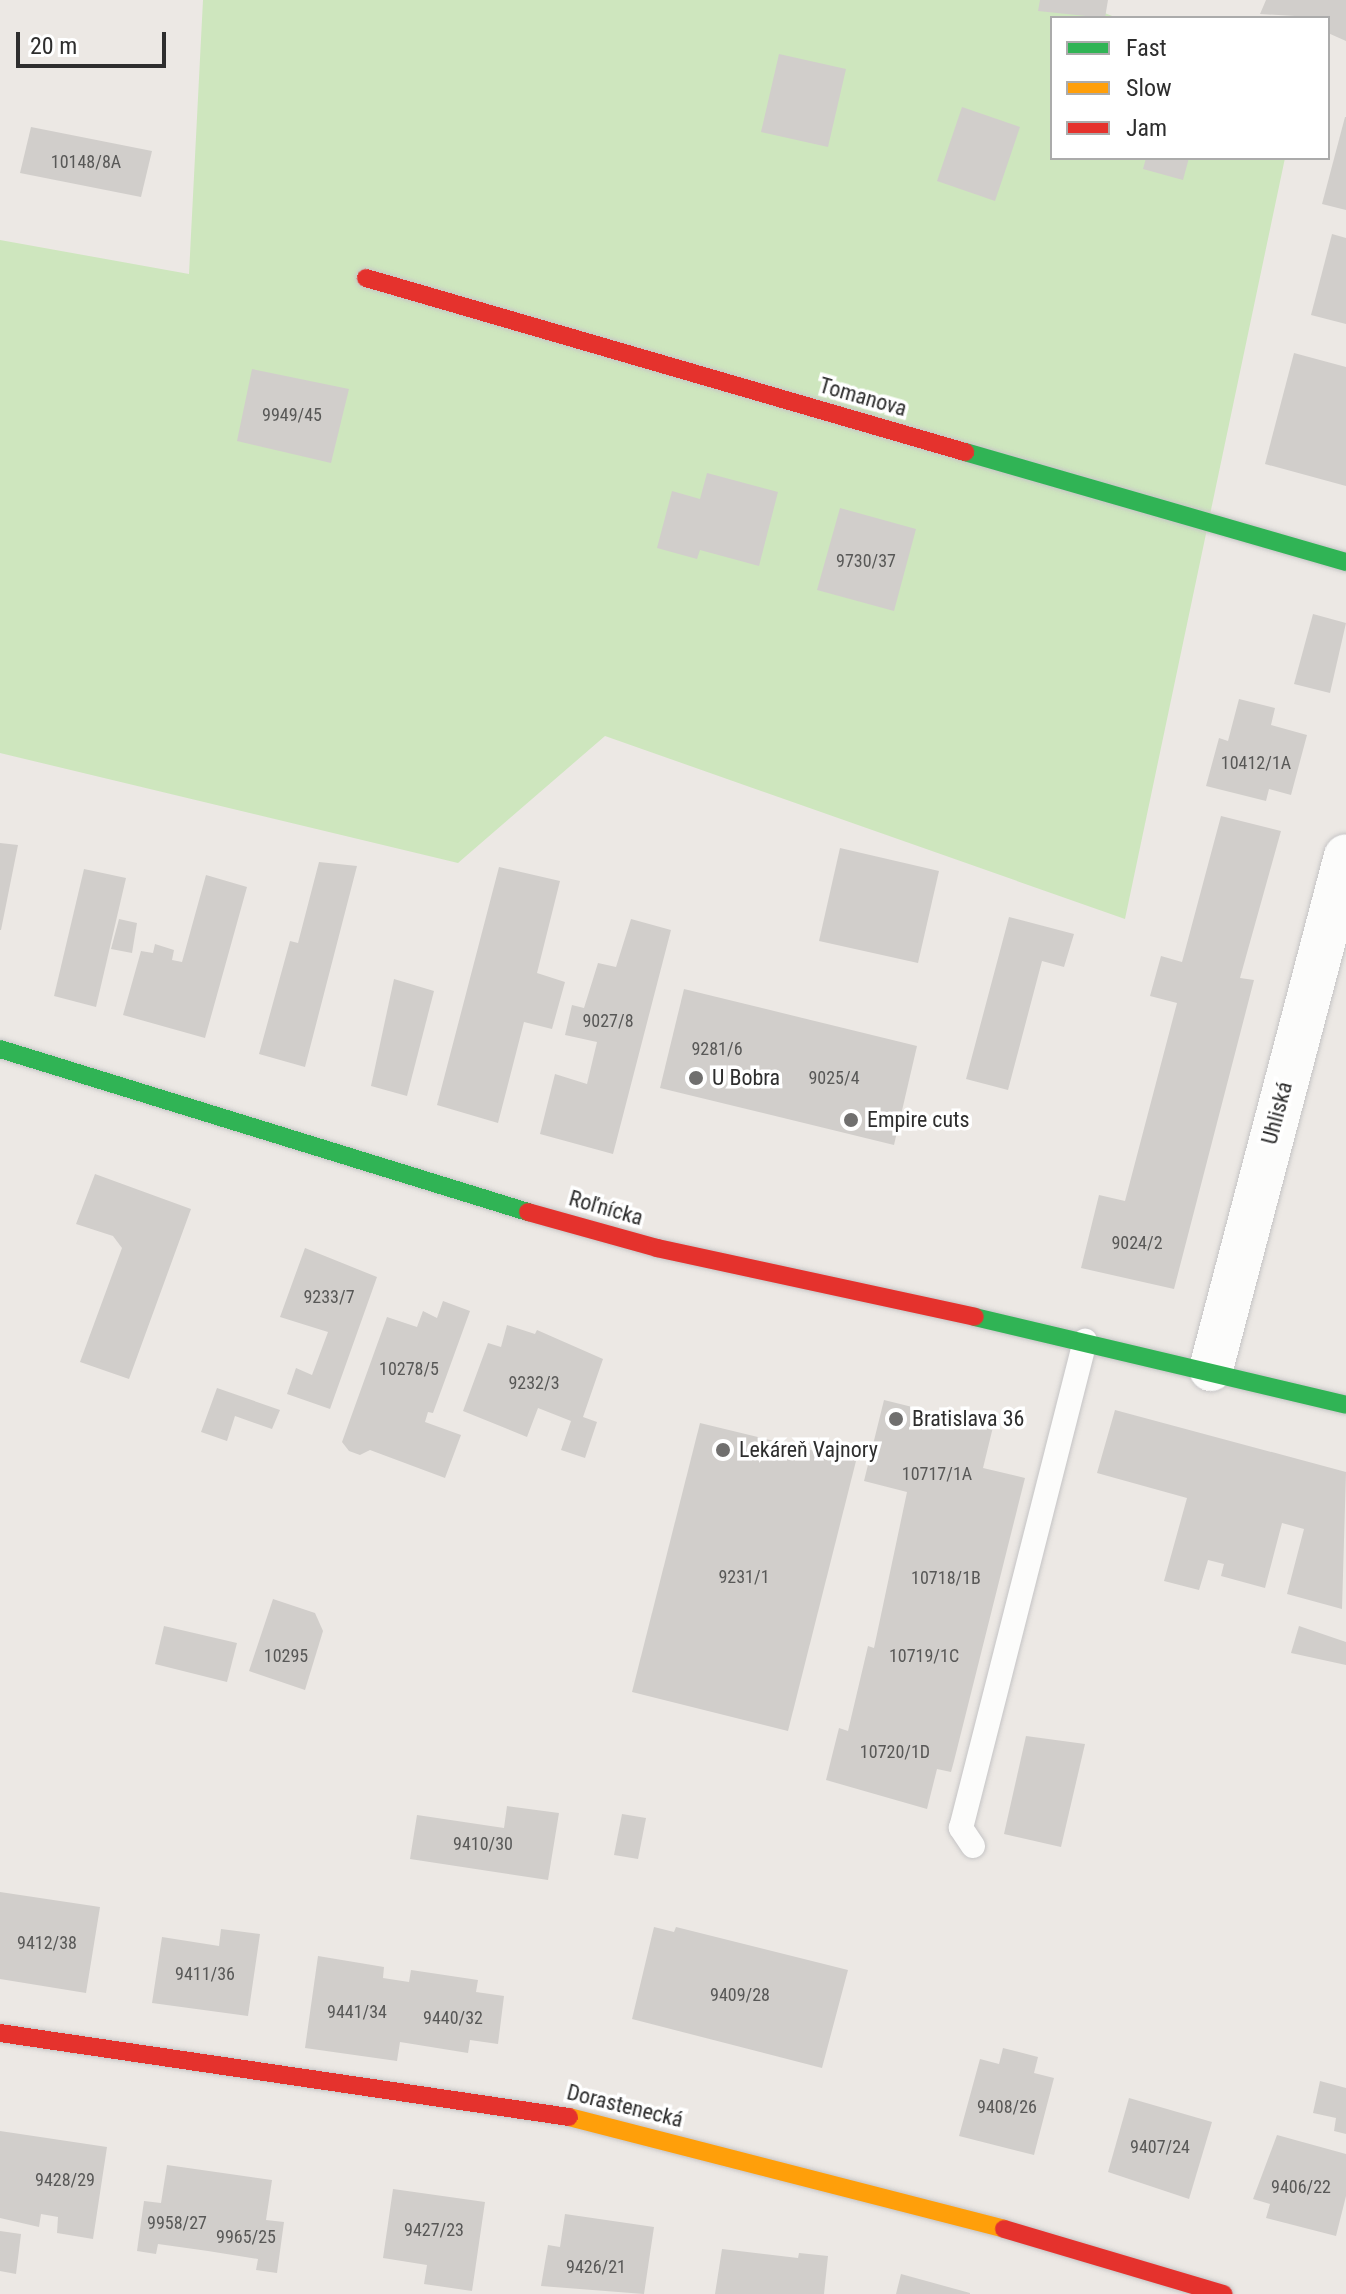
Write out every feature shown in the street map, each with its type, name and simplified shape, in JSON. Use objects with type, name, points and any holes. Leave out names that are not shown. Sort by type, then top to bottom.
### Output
[{"type":"street","name":"Tomanova","points":[[366,278],[1346,562]]},
{"type":"street","name":"Uhliská","points":[[1211,1369],[1346,856]]},
{"type":"street","name":"Roľnícka","points":[[0,1049],[430,1185],[657,1248],[1211,1369],[1346,1405]]},
{"type":"street","name":"Dorastenecká","points":[[0,2033],[562,2115],[941,2211],[1224,2294]]},
{"type":"lane","points":[[973,1846],[961,1828],[1085,1341]]},
{"type":"green space","points":[[203,0],[1073,0],[1112,16],[1050,16],[1050,160],[1285,160],[1125,919],[605,736],[458,863],[0,753],[0,240],[189,274]]},
{"type":"building","points":[[1040,0],[1108,0],[1105,16],[1038,11]]},
{"type":"building","points":[[1266,0],[1346,0],[1346,41],[1330,34],[1330,16],[1260,14]]},
{"type":"building","points":[[779,54],[846,69],[828,147],[761,132]]},
{"type":"building","points":[[962,107],[1020,127],[995,201],[937,181]]},
{"type":"building","points":[[1346,117],[1346,210],[1322,204]]},
{"type":"building","points":[[31,127],[152,151],[141,197],[20,173]]},
{"type":"building","points":[[1145,160],[1188,160],[1183,180],[1143,169]]},
{"type":"building","points":[[1332,234],[1346,238],[1346,324],[1311,315]]},
{"type":"building","points":[[1294,353],[1346,367],[1346,486],[1265,464]]},
{"type":"building","points":[[252,369],[349,389],[331,463],[237,441]]},
{"type":"building","points":[[707,473],[778,492],[759,566],[700,550],[697,559],[657,548],[672,491],[700,499]]},
{"type":"building","points":[[840,508],[916,529],[894,611],[817,590]]},
{"type":"building","points":[[1313,614],[1346,623],[1330,693],[1294,684]]},
{"type":"building","points":[[1239,699],[1275,708],[1271,725],[1307,735],[1291,795],[1269,789],[1266,801],[1206,786],[1219,738],[1228,741]]},
{"type":"building","points":[[1221,816],[1281,831],[1240,978],[1254,980],[1174,1289],[1081,1268],[1099,1195],[1125,1201],[1177,1003],[1150,996],[1161,956],[1182,962]]},
{"type":"building","points":[[0,843],[18,845],[1,930],[0,930]]},
{"type":"building","points":[[840,848],[939,871],[918,963],[819,941]]},
{"type":"building","points":[[319,862],[357,866],[305,1067],[259,1054],[290,941],[298,943]]},
{"type":"building","points":[[499,867],[560,881],[537,973],[565,982],[552,1029],[524,1022],[498,1123],[437,1105]]},
{"type":"building","points":[[84,869],[126,878],[96,1007],[54,996]]},
{"type":"building","points":[[206,875],[247,887],[205,1038],[123,1015],[141,951],[153,953],[155,944],[174,950],[172,960],[182,962]]},
{"type":"building","points":[[1009,917],[1074,934],[1064,967],[1042,961],[1008,1090],[966,1079]]},
{"type":"building","points":[[119,919],[137,923],[132,953],[111,949]]},
{"type":"building","points":[[631,919],[671,930],[613,1154],[540,1134],[555,1074],[587,1084],[597,1042],[565,1035],[572,1005],[584,1008],[598,963],[616,967]]},
{"type":"building","points":[[394,979],[434,991],[407,1096],[371,1086]]},
{"type":"building","points":[[684,989],[917,1046],[894,1145],[660,1088]]},
{"type":"building","points":[[95,1174],[191,1209],[129,1379],[80,1362],[122,1248],[113,1236],[76,1224]]},
{"type":"building","points":[[305,1248],[377,1277],[330,1409],[287,1394],[296,1368],[312,1375],[328,1332],[280,1317]]},
{"type":"building","points":[[443,1301],[470,1311],[433,1413],[428,1412],[425,1422],[461,1435],[445,1478],[370,1450],[360,1455],[349,1451],[342,1442],[387,1317],[417,1327],[423,1311],[437,1318]]},
{"type":"building","points":[[507,1325],[535,1334],[537,1330],[603,1359],[583,1417],[597,1422],[585,1458],[561,1450],[571,1421],[538,1408],[527,1437],[463,1411],[488,1343],[501,1347]]},
{"type":"building","points":[[217,1388],[280,1410],[272,1429],[235,1416],[227,1441],[201,1432]]},
{"type":"building","points":[[884,1400],[993,1427],[983,1468],[1025,1478],[951,1772],[937,1769],[927,1809],[826,1780],[839,1728],[848,1731],[868,1646],[874,1648],[907,1492],[864,1481]]},
{"type":"building","points":[[1115,1410],[1346,1472],[1342,1609],[1287,1594],[1304,1529],[1282,1523],[1265,1588],[1221,1576],[1224,1564],[1208,1560],[1199,1590],[1164,1581],[1187,1498],[1097,1473]]},
{"type":"building","points":[[700,1423],[856,1461],[788,1731],[632,1692]]},
{"type":"building","points":[[273,1599],[315,1613],[323,1631],[305,1690],[249,1671]]},
{"type":"building","points":[[164,1626],[237,1643],[227,1682],[155,1664]]},
{"type":"building","points":[[1299,1626],[1346,1642],[1346,1665],[1291,1653]]},
{"type":"building","points":[[1026,1736],[1085,1744],[1061,1847],[1004,1834]]},
{"type":"building","points":[[507,1806],[559,1813],[548,1880],[410,1859],[417,1815],[504,1828]]},
{"type":"building","points":[[622,1814],[646,1818],[638,1859],[614,1855]]},
{"type":"building","points":[[0,1892],[100,1907],[86,1993],[0,1979]]},
{"type":"building","points":[[654,1927],[674,1932],[676,1927],[848,1970],[822,2068],[632,2019]]},
{"type":"building","points":[[221,1929],[260,1934],[248,2016],[152,2003],[162,1937],[219,1946]]},
{"type":"building","points":[[318,1956],[384,1967],[383,1978],[409,1982],[411,1970],[478,1980],[476,1992],[504,1996],[498,2044],[470,2040],[468,2053],[400,2042],[397,2061],[305,2048]]},
{"type":"building","points":[[1003,2048],[1038,2057],[1034,2073],[1054,2078],[1034,2155],[959,2136],[980,2059],[999,2064]]},
{"type":"building","points":[[1320,2081],[1346,2088],[1346,2134],[1334,2131],[1336,2118],[1313,2113]]},
{"type":"building","points":[[1129,2098],[1212,2122],[1189,2199],[1108,2172]]},
{"type":"building","points":[[0,2131],[107,2147],[93,2239],[57,2233],[58,2217],[41,2214],[39,2227],[0,2218]]},
{"type":"building","points":[[1277,2135],[1346,2154],[1346,2196],[1336,2236],[1266,2218],[1270,2204],[1253,2199]]},
{"type":"building","points":[[167,2165],[272,2180],[266,2220],[284,2222],[277,2273],[256,2270],[258,2259],[208,2251],[158,2244],[156,2254],[137,2251],[144,2201],[161,2203]]},
{"type":"building","points":[[393,2189],[485,2202],[472,2291],[424,2284],[427,2265],[383,2258]]},
{"type":"building","points":[[565,2214],[654,2227],[644,2294],[541,2286],[548,2245],[560,2247]]},
{"type":"building","points":[[0,2231],[21,2234],[16,2274],[0,2271]]},
{"type":"building","points":[[722,2249],[798,2258],[799,2253],[828,2256],[824,2294],[715,2294]]},
{"type":"building","points":[[901,2274],[970,2293],[970,2294],[896,2294]]},
{"type":"traffic: fast","points":[[965,452],[1346,562]]},
{"type":"traffic: fast","points":[[0,1049],[528,1212]]},
{"type":"traffic: fast","points":[[975,1317],[1346,1405]]},
{"type":"traffic: slow","points":[[569,2117],[1004,2229]]},
{"type":"traffic: jam","points":[[366,278],[965,452]]},
{"type":"traffic: jam","points":[[528,1212],[657,1248],[975,1317]]},
{"type":"traffic: jam","points":[[0,2033],[569,2117]]},
{"type":"traffic: jam","points":[[1004,2229],[1224,2294]]},
{"type":"place","name":"U Bobra","points":[[696,1078]]},
{"type":"place","name":"Empire cuts","points":[[851,1120]]},
{"type":"place","name":"Bratislava 36","points":[[896,1419]]},
{"type":"place","name":"Lekáreň Vajnory","points":[[723,1450]]}]
